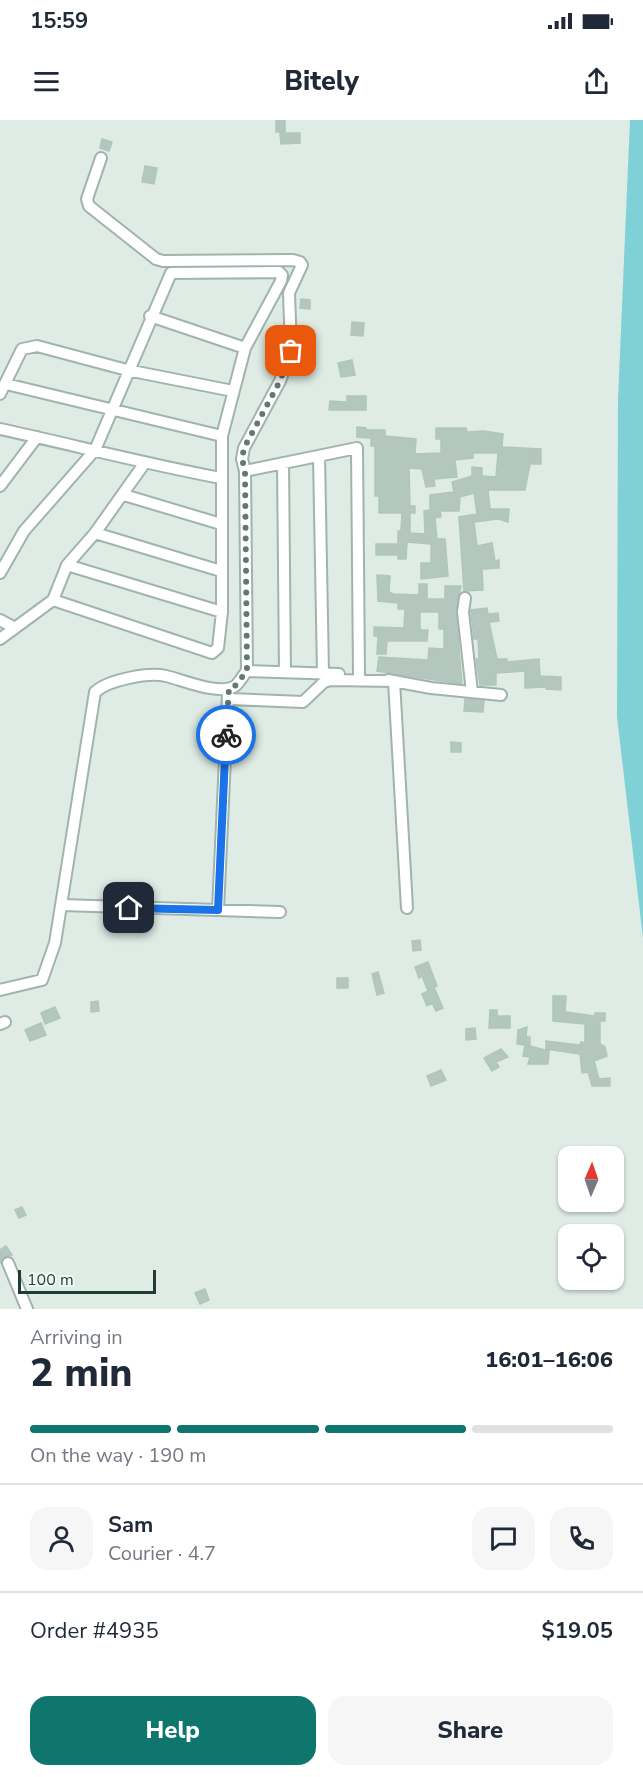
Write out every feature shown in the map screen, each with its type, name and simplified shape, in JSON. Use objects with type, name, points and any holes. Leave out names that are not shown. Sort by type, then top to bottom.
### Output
[{"type":"street","points":[[101,158],[87,199],[89,206],[156,259],[163,261],[300,262],[302,265],[288,293],[291,351],[280,381],[244,448],[242,459],[245,471],[247,671],[228,694],[218,910]]},
{"type":"street","points":[[0,573],[24,531],[95,450],[150,316],[171,273],[279,272],[282,275],[281,281],[245,348],[222,436],[222,612],[218,648],[212,653],[53,600]]},
{"type":"street","points":[[150,316],[245,348]]},
{"type":"street","points":[[0,394],[22,349],[37,346],[127,370],[233,391]]},
{"type":"street","points":[[6,384],[222,436]]},
{"type":"street","points":[[0,429],[95,450],[144,464],[221,478]]},
{"type":"street","points":[[0,486],[37,437]]},
{"type":"street","points":[[245,471],[357,448],[359,675]]},
{"type":"street","points":[[319,456],[322,673]]},
{"type":"street","points":[[283,463],[285,672]]},
{"type":"street","points":[[0,639],[53,600],[68,565],[124,495],[144,464]]},
{"type":"street","points":[[124,495],[221,524]]},
{"type":"street","points":[[95,533],[221,571]]},
{"type":"street","points":[[68,565],[222,612]]},
{"type":"street","points":[[465,598],[463,612],[472,692]]},
{"type":"street","points":[[0,620],[15,628]]},
{"type":"street","points":[[247,671],[359,675],[501,695]]},
{"type":"street","points":[[0,990],[42,980],[55,944],[94,692],[102,686],[123,679],[163,675],[223,690],[228,694],[303,702],[324,682],[331,680],[394,681]]},
{"type":"street","points":[[394,681],[407,908]]},
{"type":"street","points":[[62,906],[280,912]]},
{"type":"street","points":[[8,1263],[27,1309]]},
{"type":"water","points":[[630,120],[643,120],[643,938],[617,717],[618,400]]},
{"type":"building","points":[[276,120],[285,120],[285,132],[276,132]]},
{"type":"building","points":[[280,133],[300,133],[300,143],[281,144]]},
{"type":"building","points":[[102,139],[112,142],[109,151],[100,148]]},
{"type":"building","points":[[145,166],[157,168],[154,184],[142,182]]},
{"type":"building","points":[[301,299],[310,300],[310,309],[300,308]]},
{"type":"building","points":[[352,322],[364,323],[363,336],[351,335]]},
{"type":"building","points":[[352,360],[355,375],[341,377],[338,363]]},
{"type":"building","points":[[347,396],[366,396],[366,410],[329,410],[330,401],[347,402]]},
{"type":"building","points":[[357,427],[366,428],[366,430],[385,430],[385,436],[416,439],[415,454],[441,453],[441,439],[436,439],[436,428],[466,428],[467,432],[484,431],[503,434],[502,447],[541,449],[541,464],[530,464],[525,490],[488,490],[490,509],[509,509],[508,522],[498,519],[474,522],[477,546],[492,543],[495,561],[499,560],[499,568],[482,569],[483,590],[464,591],[459,517],[477,514],[474,493],[460,497],[459,511],[440,511],[441,517],[435,518],[437,539],[445,539],[448,576],[421,579],[421,563],[431,563],[431,544],[407,542],[406,559],[398,559],[398,555],[376,555],[376,544],[398,544],[402,513],[379,513],[379,496],[375,496],[375,446],[371,446],[371,438],[357,437]],"holes":[[[473,453],[498,453],[496,477],[482,476],[482,468],[472,467],[472,476],[452,482],[454,492],[430,495],[430,510],[424,511],[425,534],[410,533],[410,513],[415,513],[415,506],[410,506],[409,468],[422,469],[426,487],[435,486],[434,479],[457,477],[455,460],[473,458]]]},
{"type":"building","points":[[377,575],[390,576],[389,592],[393,594],[419,595],[419,584],[427,584],[427,599],[445,599],[445,586],[461,586],[456,613],[462,684],[377,671],[379,657],[428,660],[429,648],[444,649],[444,629],[439,629],[439,612],[420,612],[420,630],[428,630],[427,641],[387,641],[386,654],[377,654],[378,636],[374,636],[374,627],[404,628],[405,609],[398,609],[398,603],[378,601]]},
{"type":"building","points":[[487,608],[488,614],[498,613],[499,621],[489,622],[497,659],[507,659],[507,662],[539,659],[540,676],[561,677],[561,690],[546,689],[546,687],[525,688],[525,671],[496,673],[496,685],[480,685],[476,659],[479,659],[478,639],[474,639],[471,610]]},
{"type":"building","points":[[465,699],[484,701],[483,712],[464,711]]},
{"type":"building","points":[[451,742],[461,743],[461,752],[451,752]]},
{"type":"building","points":[[420,940],[421,950],[413,951],[412,941]]},
{"type":"building","points":[[428,962],[437,986],[434,987],[443,1008],[436,1011],[432,1003],[427,1006],[422,994],[428,991],[422,976],[419,978],[415,967]]},
{"type":"building","points":[[378,972],[384,993],[377,995],[372,974]]},
{"type":"building","points":[[337,978],[348,978],[348,988],[337,988]]},
{"type":"building","points":[[553,996],[566,996],[565,1012],[595,1016],[595,1013],[605,1013],[605,1021],[600,1021],[600,1044],[605,1047],[607,1056],[594,1061],[599,1079],[610,1078],[610,1086],[592,1086],[588,1072],[582,1073],[580,1054],[546,1049],[546,1041],[580,1045],[581,1042],[585,1043],[585,1024],[553,1021]]},
{"type":"building","points":[[98,1001],[99,1011],[91,1012],[91,1002]]},
{"type":"building","points":[[55,1007],[60,1018],[45,1024],[41,1013]]},
{"type":"building","points":[[490,1010],[497,1010],[497,1016],[510,1016],[510,1028],[489,1028]]},
{"type":"building","points":[[41,1023],[46,1035],[30,1041],[25,1030]]},
{"type":"building","points":[[527,1027],[526,1037],[530,1037],[530,1045],[526,1045],[549,1051],[548,1064],[528,1064],[530,1057],[523,1056],[525,1045],[517,1044],[518,1030]]},
{"type":"building","points":[[475,1028],[476,1039],[466,1040],[466,1029]]},
{"type":"building","points":[[501,1049],[508,1057],[496,1062],[499,1067],[492,1071],[484,1058]]},
{"type":"building","points":[[441,1070],[446,1080],[431,1086],[427,1076]]},
{"type":"building","points":[[22,1207],[26,1215],[19,1218],[15,1210]]},
{"type":"building","points":[[6,1246],[12,1255],[5,1256],[0,1263],[0,1250]]},
{"type":"building","points":[[205,1289],[209,1300],[200,1304],[195,1293]]},
{"type":"way so far","points":[[226,735],[229,688],[235,686],[247,671],[245,471],[242,459],[244,448],[280,381],[291,351]]},
{"type":"route","points":[[129,908],[218,910],[226,735]]}]
